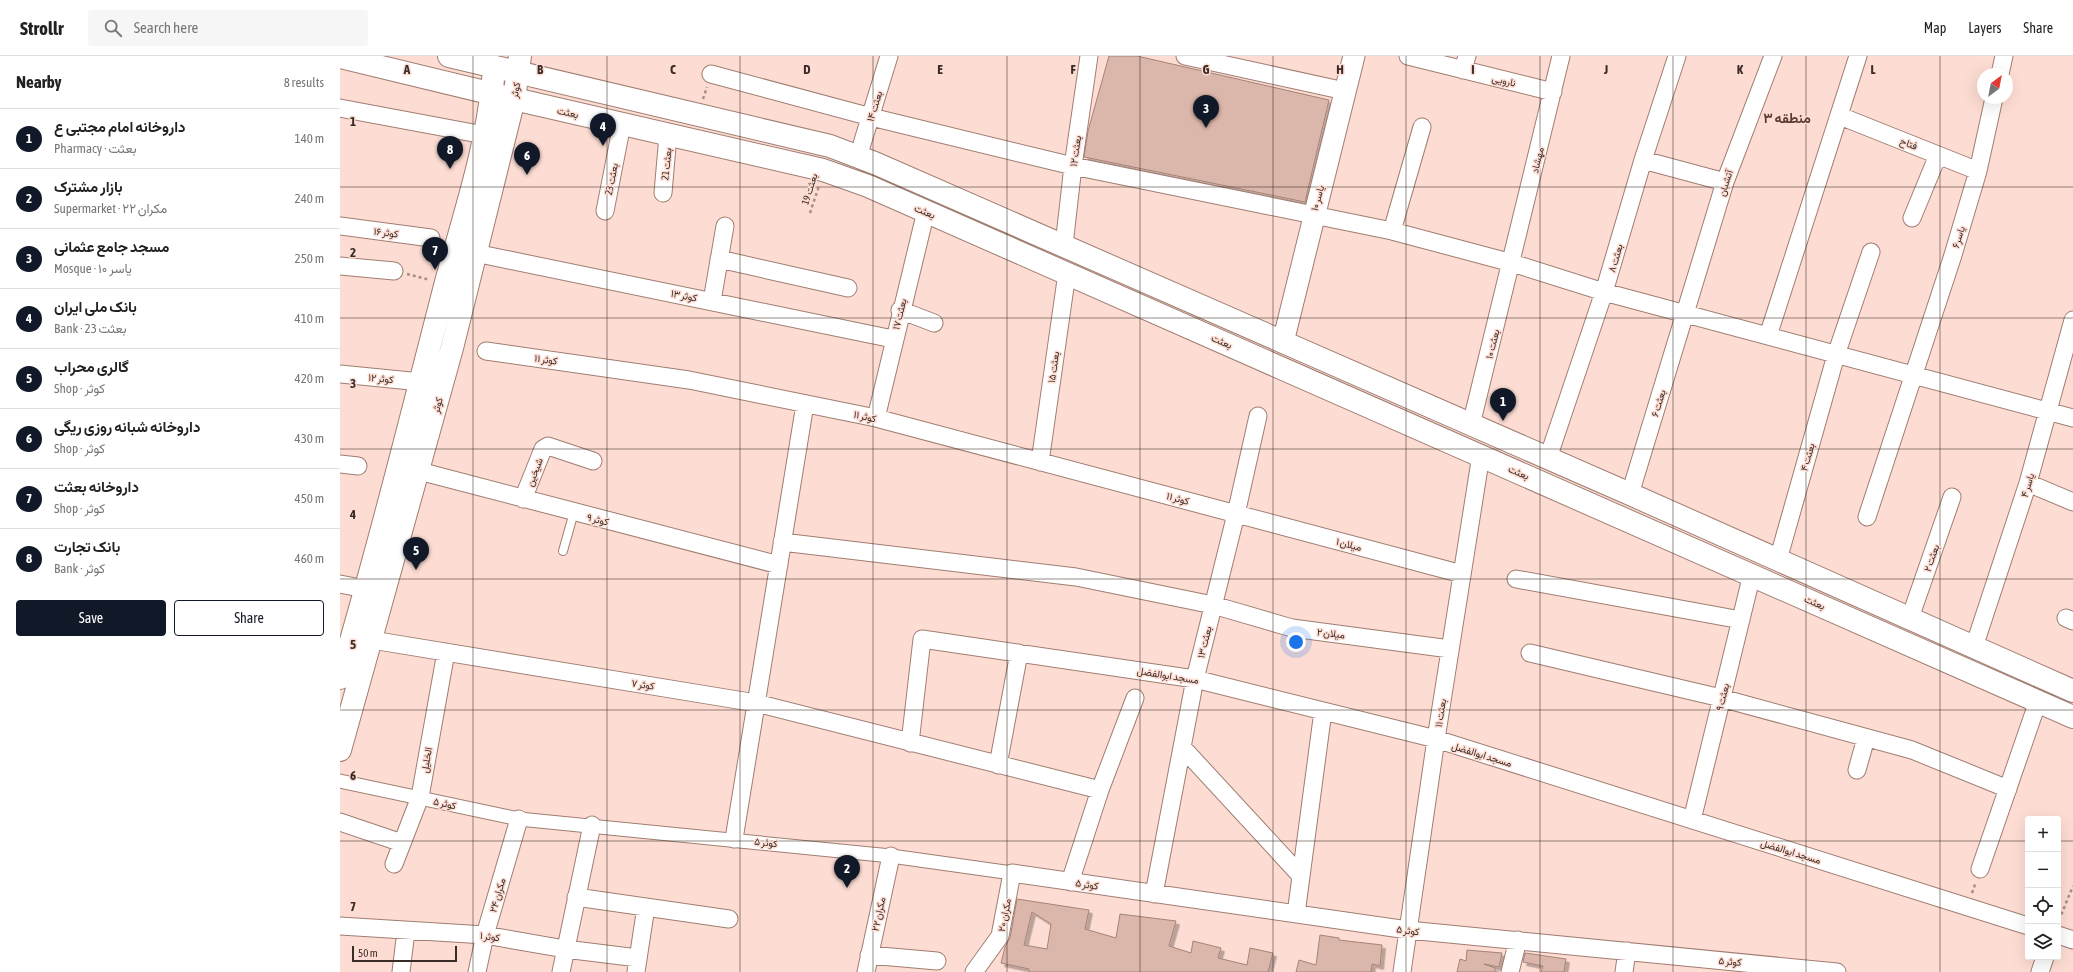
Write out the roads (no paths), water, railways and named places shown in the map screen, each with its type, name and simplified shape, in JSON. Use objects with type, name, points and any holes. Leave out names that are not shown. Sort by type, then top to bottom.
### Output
[{"type":"main road","points":[[449,56],[519,64],[830,146],[1019,225],[2073,691]]},
{"type":"main road","name":"بعثت","points":[[340,57],[492,94],[823,170],[926,211],[1009,247],[2073,717]]},
{"type":"main road","points":[[340,678],[366,589],[421,382],[484,135],[492,94],[495,61]]},
{"type":"main road","name":"کوثر","points":[[340,750],[372,640],[452,348],[514,99],[519,64]]},
{"type":"main road","points":[[1009,247],[1019,225]]},
{"type":"main road","points":[[1935,656],[1944,633]]},
{"type":"street","name":"بعثت ۱۴","points":[[858,157],[889,56]]},
{"type":"street","name":"بعثت ۱۲","points":[[1064,245],[1073,166],[1089,56]]},
{"type":"street","points":[[1185,56],[1346,91]]},
{"type":"street","name":"یاسر ۱۰","points":[[1283,342],[1313,214],[1354,56]]},
{"type":"street","name":"نارویی","points":[[1408,56],[1465,63],[1553,92]]},
{"type":"street","name":"مهشاد","points":[[1512,263],[1561,56]]},
{"type":"street","name":"بعثت ۸","points":[[1548,458],[1604,292],[1643,160],[1677,56]]},
{"type":"street","name":"آتشبان","points":[[1686,313],[1725,182],[1772,56]]},
{"type":"street","points":[[1768,336],[1840,116],[1858,56]]},
{"type":"street","points":[[2001,68],[2004,56]]},
{"type":"street","points":[[711,74],[870,117],[1073,166],[1392,231],[1512,263],[1604,292],[2073,418]]},
{"type":"street","name":"یاسر۶","points":[[1867,517],[1915,375],[1978,171],[1993,104]]},
{"type":"street","points":[[340,108],[484,135]]},
{"type":"street","name":"فتاح","points":[[1840,116],[1978,171]]},
{"type":"street","name":"بعثت 23","points":[[605,211],[622,124]]},
{"type":"street","points":[[1392,231],[1422,127]]},
{"type":"street","name":"بعثت 21","points":[[663,193],[668,135]]},
{"type":"street","points":[[1912,218],[1938,155]]},
{"type":"street","points":[[1643,160],[1725,182]]},
{"type":"street","name":"بعثت ۱۷","points":[[876,418],[900,310],[926,211]]},
{"type":"street","name":"کوثر ۱۶","points":[[340,226],[431,238]]},
{"type":"street","points":[[712,301],[725,226]]},
{"type":"street","name":"بعثت ۴","points":[[1778,560],[1836,355],[1871,252]]},
{"type":"street","name":"کوثر ۱۳","points":[[475,253],[893,339]]},
{"type":"street","points":[[719,259],[848,288]]},
{"type":"street","name":"بعثت ۱۰","points":[[1471,425],[1512,263]]},
{"type":"street","points":[[340,266],[394,271]]},
{"type":"street","name":"بعثت ۱۵","points":[[1040,462],[1067,273]]},
{"type":"street","points":[[900,310],[934,323]]},
{"type":"street","name":"بعثت ۶","points":[[1630,494],[1686,313]]},
{"type":"street","name":"یاسر ۴","points":[[1974,647],[2028,483],[2073,320]]},
{"type":"street","name":"کوثر ۱۱","points":[[486,351],[689,380],[876,418],[1236,514]]},
{"type":"street","name":"کوثر ۱۲","points":[[340,374],[421,382]]},
{"type":"street","points":[[734,839],[805,404]]},
{"type":"street","name":"بعثت ۱۳","points":[[1154,894],[1195,679],[1236,514],[1258,416]]},
{"type":"street","name":"شیخین","points":[[523,499],[543,449],[548,446],[593,461]]},
{"type":"street","name":"بعثت ۱۱","points":[[1402,972],[1436,739],[1481,455]]},
{"type":"street","points":[[340,464],[358,466]]},
{"type":"street","name":"کوثر ۹","points":[[419,471],[779,564]]},
{"type":"street","points":[[2028,483],[2073,502]]},
{"type":"street","name":"بعثت ۲","points":[[1910,618],[1952,497]]},
{"type":"street","name":"میلان ۱","points":[[1236,514],[1462,574]]},
{"type":"street","name":"میلان ۲","points":[[782,542],[1076,576],[1213,605],[1292,628],[1450,649]]},
{"type":"street","name":"بعثت ۹","points":[[1692,820],[1752,574]]},
{"type":"street","points":[[1516,579],[1741,620]]},
{"type":"street","points":[[340,584],[366,589]]},
{"type":"street","name":"مسجد ابوالفضل","points":[[910,743],[922,639],[1195,679],[1436,739],[2025,925]]},
{"type":"street","name":"کوثر ۷","points":[[372,640],[756,703],[1100,790]]},
{"type":"street","name":"الخلیل","points":[[394,864],[420,797],[446,652]]},
{"type":"street","points":[[998,765],[1019,653]]},
{"type":"street","points":[[1530,653],[1721,698],[1912,750],[2008,789]]},
{"type":"street","points":[[1070,882],[1100,790],[1135,698]]},
{"type":"street","points":[[1980,869],[2038,701]]},
{"type":"street","points":[[1296,914],[1323,711]]},
{"type":"street","points":[[1857,770],[1866,738]]},
{"type":"street","points":[[1182,747],[1301,876]]},
{"type":"street","name":"کوثر ۵","points":[[340,781],[520,819],[734,839],[891,856],[1408,930],[1627,951],[1734,966],[1837,972]]},
{"type":"street","name":"مکران ۲۴","points":[[477,972],[485,935],[520,819]]},
{"type":"street","points":[[340,822],[402,844]]},
{"type":"street","points":[[561,972],[592,826]]},
{"type":"street","name":"مکران ۲۲","points":[[866,972],[891,856]]},
{"type":"street","name":"مکران ۲۰","points":[[974,972],[1000,936],[1012,873]]},
{"type":"street","points":[[576,897],[729,919]]},
{"type":"street","points":[[637,965],[646,907]]},
{"type":"street","name":"کوثر ۱","points":[[340,926],[485,935],[565,949],[637,965]]},
{"type":"street","points":[[401,972],[406,931]]},
{"type":"street","points":[[2061,936],[2073,940]]},
{"type":"street","points":[[1510,972],[1518,940]]},
{"type":"street","points":[[1624,972],[1627,951]]},
{"type":"street","points":[[869,955],[937,961]]},
{"type":"street","points":[[2040,972],[2044,960]]},
{"type":"lane","points":[[562,551],[574,512]]},
{"type":"place","name":"مسجد جامع عثمانی","points":[[1206,128]]},
{"type":"place","name":"بانک ملی ایران","points":[[603,146]]},
{"type":"place","name":"بانک تجارت","points":[[450,169]]},
{"type":"place","name":"داروخانه شبانه روزی ریگی","points":[[527,175]]},
{"type":"place","name":"داروخانه بعثت","points":[[435,270]]},
{"type":"place","name":"داروخانه امام مجتبی ع","points":[[1503,421]]},
{"type":"place","name":"گالری محراب","points":[[416,570]]},
{"type":"place","name":"بازار مشترک","points":[[847,888]]},
{"type":"district","name":"منطقه ۳","points":[[1787,118]]}]
